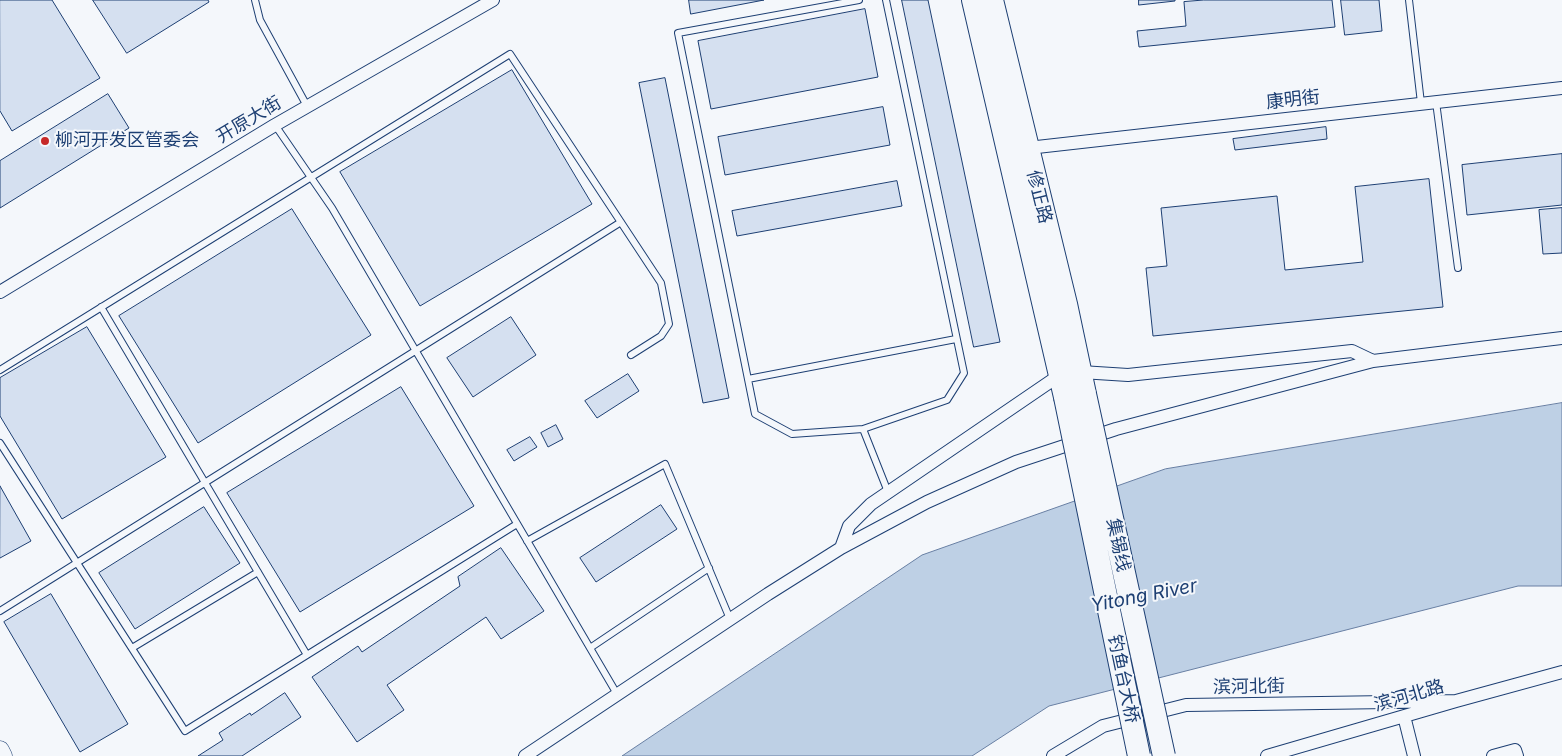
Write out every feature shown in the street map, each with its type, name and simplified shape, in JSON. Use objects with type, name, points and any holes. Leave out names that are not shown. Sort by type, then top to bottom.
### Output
[{"type":"highway","name":"修正路","points":[[974,0],[1070,373]]},
{"type":"highway","name":"修正路","points":[[992,0],[1066,304],[1070,373]]},
{"type":"highway","name":"集锡线","points":[[1070,373],[1164,756]]},
{"type":"highway","name":"钓鱼台大桥","points":[[1075,395],[1139,756]]},
{"type":"street","name":"开原大街","points":[[0,292],[307,106],[493,0]]},
{"type":"street","name":"康明街","points":[[1028,148],[1562,88]]},
{"type":"street","points":[[525,756],[730,619],[841,548],[927,502],[1016,462],[1116,429],[1373,361],[1562,338]]},
{"type":"street","points":[[841,548],[850,526],[871,504],[1070,373],[1128,376],[1352,351],[1373,361]]},
{"type":"street","name":"滨河北路","points":[[1267,756],[1456,700],[1562,672]]},
{"type":"street","name":"滨河北街","points":[[1053,756],[1102,726],[1186,705],[1456,700]]},
{"type":"street","points":[[1404,716],[1414,756]]},
{"type":"street","points":[[0,750],[4,756]]},
{"type":"street","points":[[1493,756],[1515,750],[1517,756]]},
{"type":"lane","points":[[255,0],[260,20],[307,106]]},
{"type":"lane","points":[[859,0],[678,33],[755,414],[792,434],[863,429],[947,400],[964,373],[886,0]]},
{"type":"lane","points":[[1409,0],[1421,104]]},
{"type":"lane","points":[[0,370],[510,54],[661,283],[669,324],[661,336],[631,355]]},
{"type":"lane","points":[[1436,102],[1458,268]]},
{"type":"lane","points":[[275,125],[332,208],[617,694]]},
{"type":"lane","points":[[0,611],[621,222]]},
{"type":"lane","points":[[101,308],[307,654]]},
{"type":"lane","points":[[748,379],[956,339]]},
{"type":"lane","points":[[863,429],[888,492]]},
{"type":"lane","points":[[0,443],[185,731],[517,524]]},
{"type":"lane","points":[[527,540],[666,464],[730,619]]},
{"type":"lane","points":[[590,648],[709,568]]},
{"type":"lane","points":[[132,648],[258,572]]},
{"type":"water","name":"Yitong River","points":[[1562,403],[1562,586],[1518,586],[1049,706],[972,756],[622,756],[922,555],[1165,469]]},
{"type":"building","points":[[0,0],[52,0],[100,78],[12,131],[0,111]]},
{"type":"building","points":[[93,0],[208,0],[209,2],[127,53]]},
{"type":"building","points":[[689,0],[764,0],[691,14]]},
{"type":"building","points":[[902,0],[928,0],[1000,342],[974,347]]},
{"type":"building","points":[[1139,0],[1175,0],[1175,1],[1139,5]]},
{"type":"building","points":[[1204,0],[1332,0],[1335,27],[1139,47],[1137,31],[1186,26],[1184,2]]},
{"type":"building","points":[[1341,0],[1379,0],[1382,31],[1345,35]]},
{"type":"building","points":[[865,9],[878,77],[711,109],[698,41]]},
{"type":"building","points":[[512,70],[592,204],[420,306],[340,172]]},
{"type":"building","points":[[665,78],[729,398],[703,403],[639,83]]},
{"type":"building","points":[[108,94],[129,128],[0,208],[0,161]]},
{"type":"building","points":[[883,107],[890,145],[725,175],[718,137]]},
{"type":"building","points":[[1326,127],[1327,139],[1235,150],[1233,139]]},
{"type":"building","points":[[1562,154],[1562,205],[1467,215],[1462,165]]},
{"type":"building","points":[[1429,179],[1443,307],[1153,336],[1146,268],[1167,266],[1161,208],[1277,196],[1285,270],[1363,262],[1355,187]]},
{"type":"building","points":[[897,181],[902,206],[737,236],[732,211]]},
{"type":"building","points":[[1562,208],[1562,253],[1543,254],[1539,210]]},
{"type":"building","points":[[292,209],[371,335],[198,443],[119,316]]},
{"type":"building","points":[[511,317],[536,355],[473,397],[447,358]]},
{"type":"building","points":[[87,327],[166,457],[62,519],[0,416],[0,378]]},
{"type":"building","points":[[628,374],[639,391],[597,418],[585,401]]},
{"type":"building","points":[[401,387],[474,506],[300,612],[227,493]]},
{"type":"building","points":[[556,425],[563,439],[548,447],[541,433]]},
{"type":"building","points":[[530,437],[537,447],[514,461],[507,450]]},
{"type":"building","points":[[0,486],[31,541],[0,558]]},
{"type":"building","points":[[661,505],[677,529],[596,582],[580,558]]},
{"type":"building","points":[[204,507],[240,563],[135,629],[99,573]]},
{"type":"building","points":[[501,548],[544,611],[501,639],[486,617],[387,685],[404,710],[357,742],[312,677],[358,646],[362,652],[460,586],[458,577]]},
{"type":"building","points":[[51,594],[128,724],[80,752],[4,622]]},
{"type":"building","points":[[285,693],[301,717],[242,756],[198,756],[223,740],[219,733]]},
{"type":"place","name":"柳河开发区管委会","points":[[45,141]]}]
